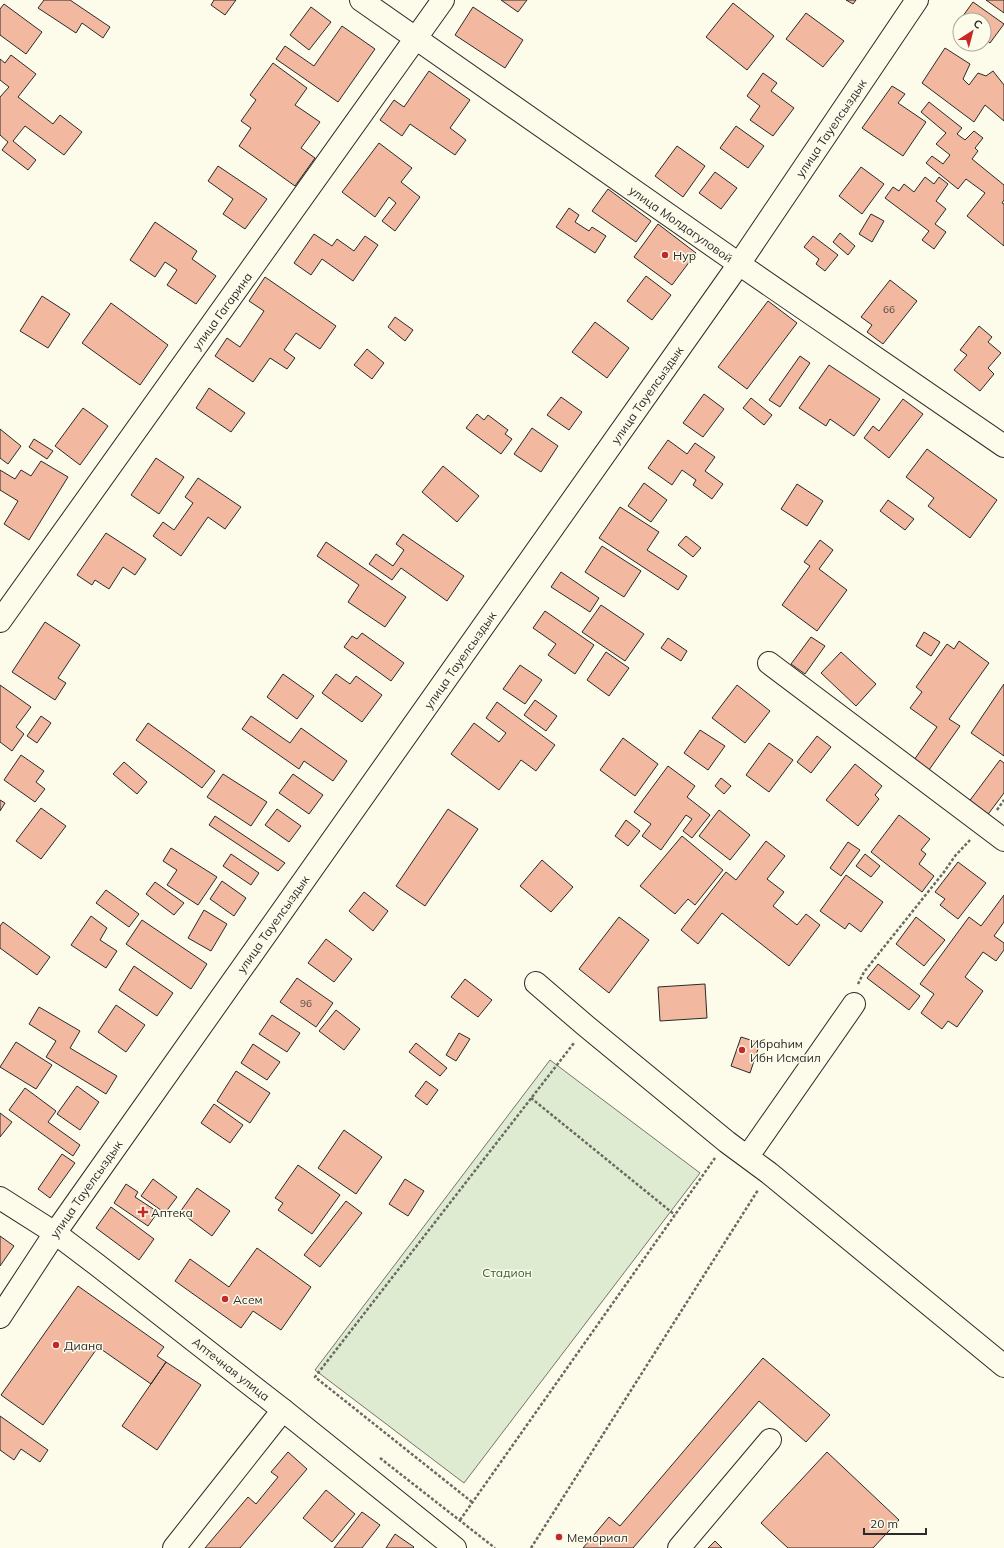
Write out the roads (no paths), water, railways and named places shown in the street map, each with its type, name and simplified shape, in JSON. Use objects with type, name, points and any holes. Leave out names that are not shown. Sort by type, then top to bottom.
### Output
[{"type":"street","name":"улица Молдагуловой","points":[[360,0],[739,264],[1004,446]]},
{"type":"street","name":"улица Гагарина","points":[[0,621],[443,0]]},
{"type":"street","name":"улица Тауелсыздык","points":[[0,1317],[55,1234],[739,264],[917,0]]},
{"type":"street","points":[[769,663],[1004,840]]},
{"type":"street","points":[[536,983],[727,1142],[748,1156],[1004,1366]]},
{"type":"street","points":[[748,1156],[854,1004]]},
{"type":"street","name":"Аптечная улица","points":[[0,1198],[55,1234],[283,1410],[455,1548]]},
{"type":"street","points":[[174,1548],[283,1410]]},
{"type":"street","points":[[679,1548],[770,1440]]},
{"type":"place","name":"Нур","points":[[665,255]]},
{"type":"place","name":"Ибраһим Ибн Исмаил","points":[[742,1050]]},
{"type":"place","name":"Аптека","points":[[143,1212]]},
{"type":"place","name":"Асем","points":[[225,1299]]},
{"type":"place","name":"Диана","points":[[56,1345]]},
{"type":"place","name":"Мемориал","points":[[559,1537]]},
{"type":"park label","name":"Стадион","points":[[507,1272]]}]
